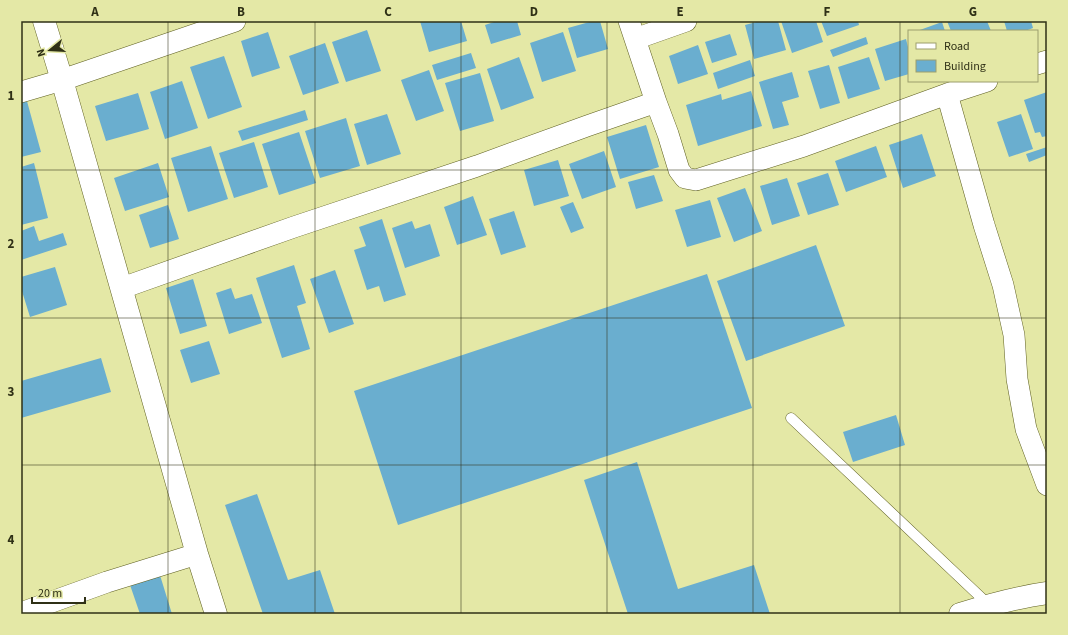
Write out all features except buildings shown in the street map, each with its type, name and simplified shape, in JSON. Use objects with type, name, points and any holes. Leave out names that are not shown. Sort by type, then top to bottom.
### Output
[{"type":"street","points":[[44,21],[122,288],[197,554],[216,614]]},
{"type":"street","points":[[21,92],[62,80],[235,21]]},
{"type":"street","points":[[686,21],[632,30],[679,170],[685,178],[696,180],[804,146],[984,82]]},
{"type":"street","points":[[947,94],[984,225],[1003,285],[1014,335],[1017,379],[1026,429],[1047,485]]},
{"type":"street","points":[[122,288],[294,227],[477,166],[656,102]]},
{"type":"street","points":[[21,612],[107,582],[197,554]]},
{"type":"street","points":[[960,614],[989,605],[1047,593]]},
{"type":"lane","points":[[791,418],[989,605]]}]
